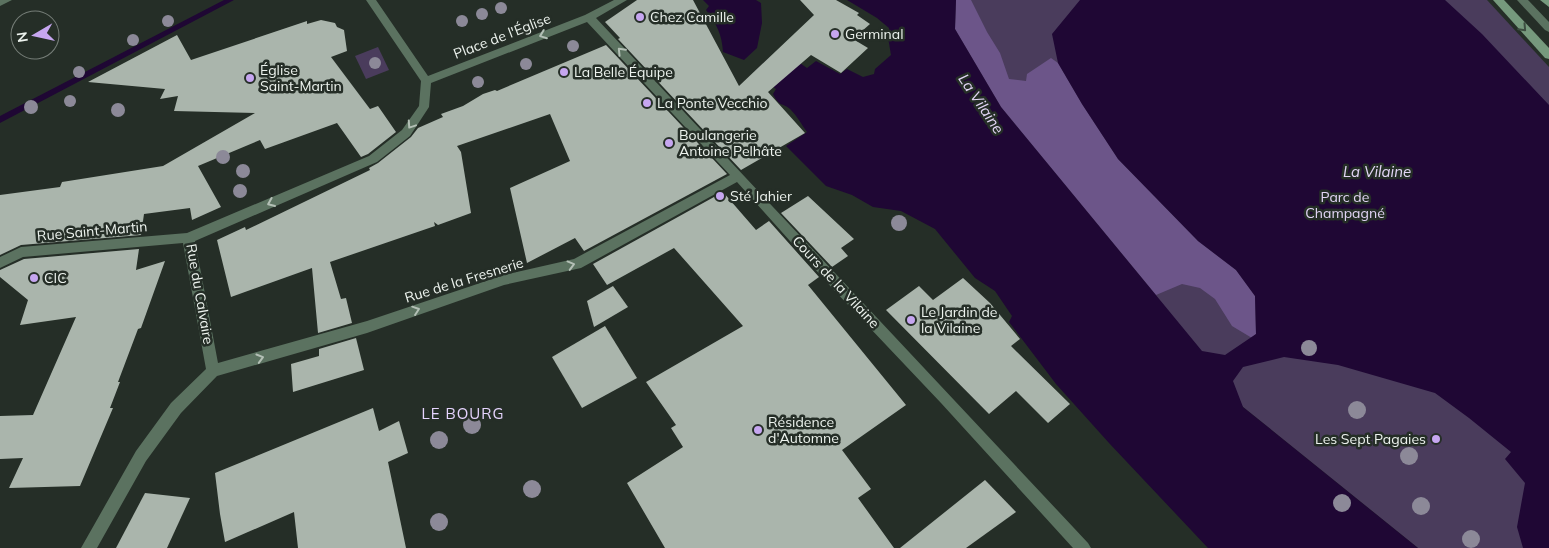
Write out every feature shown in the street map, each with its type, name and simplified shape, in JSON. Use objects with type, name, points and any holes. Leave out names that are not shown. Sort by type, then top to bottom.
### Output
[{"type":"main road","points":[[1498,0],[1549,55]]},
{"type":"main road","points":[[1545,0],[1549,4]]},
{"type":"street","points":[[0,3],[7,0]]},
{"type":"street","points":[[371,0],[426,81]]},
{"type":"street","name":"Place de l'Église","points":[[426,81],[589,17],[622,0]]},
{"type":"street","points":[[1522,0],[1549,28]]},
{"type":"street","name":"Cours de la Vilaine","points":[[589,17],[1082,548]]},
{"type":"street","name":"Rue du Calvaire","points":[[214,371],[188,238],[373,159],[406,133],[424,107],[426,81]]},
{"type":"street","name":"Rue de la Fresnerie","points":[[214,371],[367,327],[504,280],[578,264],[738,176]]},
{"type":"street","name":"Rue Saint-Martin","points":[[0,263],[21,252],[188,238]]},
{"type":"street","points":[[90,548],[141,456],[176,408],[214,371]]},
{"type":"green space","name":"La Vilaine","points":[[911,0],[1487,0],[1549,67],[1549,548],[1418,548],[1243,407]]},
{"type":"green space","points":[[378,47],[389,70],[366,79],[355,56]]},
{"type":"shaded area","points":[[956,0],[971,0],[1000,53],[1009,79],[1026,81],[1027,74],[1051,58],[1058,63],[1118,159],[1198,241],[1236,270],[1255,296],[1256,334],[1252,338],[1232,326],[1215,299],[1200,288],[1182,284],[1156,295],[1001,107],[955,29]]},
{"type":"water","points":[[703,0],[756,0],[761,3],[762,23],[757,48],[744,60],[723,52],[718,30],[706,10],[709,6]]},
{"type":"water","name":"La Vilaine","points":[[847,0],[956,0],[955,29],[1001,107],[1202,351],[1225,355],[1256,334],[1255,296],[1236,270],[1198,241],[1118,159],[1058,63],[1052,34],[1080,0],[1445,0],[1482,34],[1549,105],[1549,548],[1523,548],[1517,527],[1525,483],[1505,459],[1511,452],[1435,393],[1338,365],[1284,357],[1243,367],[1233,381],[1243,407],[1418,548],[1208,548],[1056,384],[1009,322],[1012,316],[995,291],[975,278],[935,229],[901,211],[873,207],[852,195],[826,186],[786,146],[807,132],[790,109],[777,101],[773,94],[776,89],[754,72],[770,57],[797,61],[807,68],[816,61],[840,74],[847,69],[863,77],[874,74],[875,69],[891,55],[888,37],[889,28],[877,18]]},
{"type":"building","points":[[637,0],[693,0],[739,86],[814,15],[800,0],[836,0],[859,13],[857,15],[870,24],[853,39],[868,48],[841,73],[811,55],[768,92],[805,133],[741,170],[618,39],[620,38],[605,22]]},
{"type":"building","points":[[321,20],[335,23],[337,27],[344,30],[347,51],[331,57],[370,109],[378,106],[396,132],[368,154],[361,157],[337,123],[265,149],[260,140],[198,166],[221,207],[192,220],[190,208],[144,214],[141,235],[21,245],[0,255],[0,195],[60,187],[62,182],[163,166],[255,113],[174,111],[178,96],[160,99],[165,89],[88,82],[177,35],[191,60],[307,21],[307,24]]},
{"type":"building","points":[[606,45],[727,174],[584,251],[575,238],[527,263],[510,188],[570,161],[550,114],[457,146],[461,152],[471,213],[438,225],[434,222],[435,226],[330,262],[341,299],[346,298],[352,323],[318,333],[312,268],[231,297],[217,240],[245,227],[246,230],[370,170],[369,168],[411,137],[418,128],[443,117],[441,114],[463,106],[483,94],[497,91]]},
{"type":"building","points":[[723,192],[756,230],[769,221],[819,277],[808,285],[906,405],[842,450],[871,489],[858,498],[894,548],[665,548],[627,483],[683,447],[671,428],[676,425],[646,382],[743,326],[674,248],[607,285],[593,264]]},
{"type":"building","points":[[808,196],[854,239],[841,248],[848,256],[832,267],[781,213]]},
{"type":"building","points":[[139,249],[136,270],[165,261],[141,328],[138,329],[118,382],[120,382],[110,408],[113,408],[80,486],[9,488],[23,458],[0,459],[0,416],[33,415],[76,317],[20,325],[28,300],[0,277],[0,270],[24,259]]},
{"type":"building","points":[[963,278],[990,303],[1020,339],[1011,346],[1070,404],[1048,423],[1016,391],[989,414],[886,310],[919,286],[933,300]]},
{"type":"building","points":[[613,286],[628,307],[594,327],[587,301]]},
{"type":"building","points":[[605,326],[637,378],[582,408],[552,357]]},
{"type":"building","points":[[356,338],[364,370],[293,392],[291,364],[319,356],[319,349]]},
{"type":"building","points":[[373,408],[379,431],[399,421],[408,453],[388,462],[406,548],[298,548],[294,512],[225,542],[215,473]]},
{"type":"building","points":[[985,480],[1016,512],[966,548],[900,548]]},
{"type":"building","points":[[145,493],[190,498],[167,548],[116,548]]},
{"type":"waterway","points":[[0,120],[230,0]]},
{"type":"place","name":"Chez Camille","points":[[640,17]]},
{"type":"place","name":"Germinal","points":[[835,34]]},
{"type":"place","name":"La Belle Équipe","points":[[564,72]]},
{"type":"place","name":"Église Saint-Martin","points":[[250,78]]},
{"type":"place","name":"La Ponte Vecchio","points":[[647,103]]},
{"type":"place","name":"Boulangerie Antoine Pelhâte","points":[[669,143]]},
{"type":"place","name":"Sté Jahier","points":[[720,196]]},
{"type":"place","name":"CIC","points":[[34,278]]},
{"type":"place","name":"Le Jardin de la Vilaine","points":[[911,320]]},
{"type":"place","name":"Résidence d'Automne","points":[[758,430]]},
{"type":"place","name":"Les Sept Pagaies","points":[[1436,439]]},
{"type":"district","name":"LE BOURG","points":[[463,414]]},
{"type":"park label","name":"Parc de Champagné","points":[[1345,206]]}]
